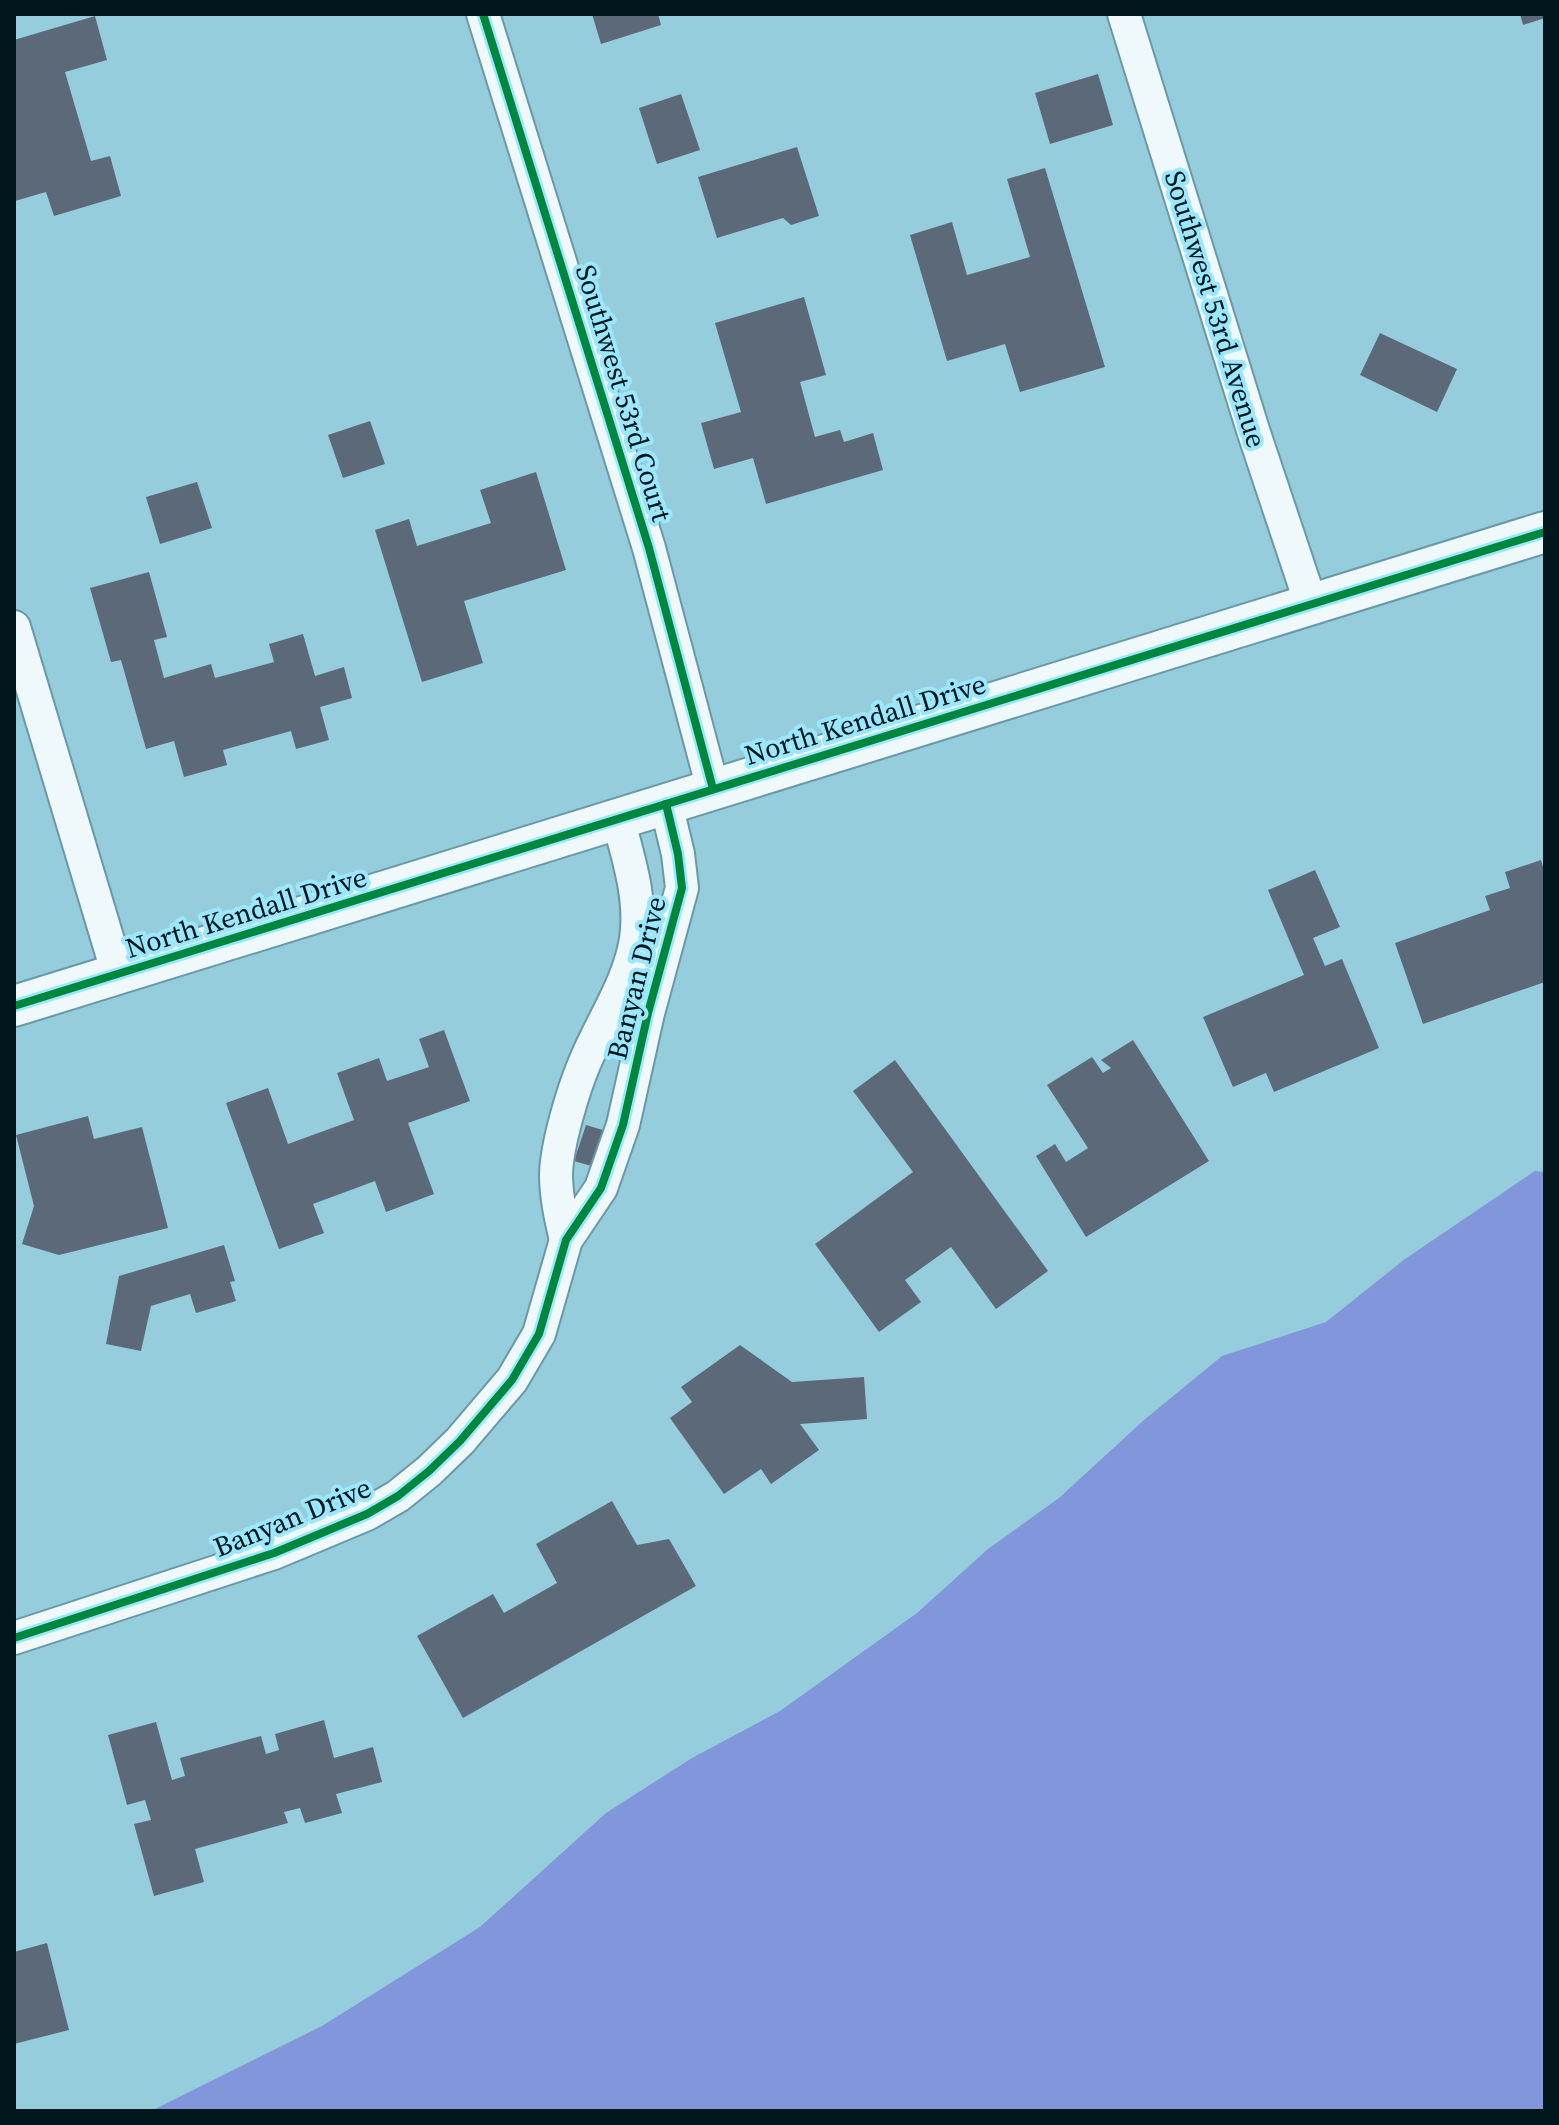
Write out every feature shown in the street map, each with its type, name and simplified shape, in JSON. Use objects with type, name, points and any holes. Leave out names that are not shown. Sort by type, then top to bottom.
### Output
[{"type":"street","name":"Southwest 53rd Court","points":[[483,14],[649,548],[713,789]]},
{"type":"street","name":"Southwest 53rd Avenue","points":[[1124,14],[1253,430],[1311,604]]},
{"type":"street","name":"North Kendall Drive","points":[[14,1006],[1545,532]]},
{"type":"street","points":[[14,627],[118,974]]},
{"type":"street","name":"Banyan Drive","points":[[14,1638],[296,1545],[367,1514],[398,1496],[460,1441],[512,1380],[543,1325],[566,1240],[601,1188],[613,1160],[679,899],[682,875],[666,804]]},
{"type":"street","name":"Banyan Drive","points":[[566,1240],[558,1200],[556,1173],[559,1147],[584,1064],[618,994],[631,961],[636,936],[635,889],[618,819]]},
{"type":"water","points":[[1535,1171],[1545,1172],[1545,2111],[151,2111],[322,2026],[480,1927],[606,1813],[692,1758],[780,1711],[917,1613],[988,1549],[1059,1498],[1144,1420],[1222,1356],[1326,1322],[1405,1259]]},
{"type":"building","points":[[592,14],[658,14],[661,25],[601,44]]},
{"type":"building","points":[[1520,14],[1545,14],[1545,18],[1523,25]]},
{"type":"building","points":[[95,16],[107,60],[65,72],[91,161],[110,156],[121,196],[54,216],[46,192],[15,201],[14,40]]},
{"type":"building","points":[[1098,74],[1113,125],[1050,144],[1035,93]]},
{"type":"building","points":[[681,94],[700,150],[657,164],[639,108]]},
{"type":"building","points":[[797,147],[819,216],[791,225],[783,218],[717,238],[698,177]]},
{"type":"building","points":[[1045,168],[1105,367],[1020,392],[1005,344],[947,361],[910,235],[952,222],[967,275],[1030,257],[1007,179]]},
{"type":"building","points":[[804,297],[826,375],[800,382],[815,437],[840,430],[844,442],[873,433],[883,470],[766,504],[753,458],[714,469],[701,423],[741,412],[715,323]]},
{"type":"building","points":[[1380,333],[1457,369],[1437,412],[1360,375]]},
{"type":"building","points":[[370,421],[385,464],[343,478],[328,435]]},
{"type":"building","points":[[536,472],[566,570],[464,601],[483,663],[422,682],[375,530],[409,519],[417,546],[491,523],[480,490]]},
{"type":"building","points":[[197,482],[212,528],[160,544],[146,497]]},
{"type":"building","points":[[149,572],[167,637],[154,640],[164,678],[211,664],[215,678],[274,662],[269,644],[303,634],[315,676],[344,667],[352,698],[320,707],[329,740],[296,749],[291,731],[223,750],[227,765],[184,777],[174,741],[146,749],[121,660],[111,662],[90,588]]},
{"type":"building","points":[[1541,860],[1545,873],[1545,982],[1423,1024],[1395,943],[1490,910],[1485,896],[1510,888],[1505,872]]},
{"type":"building","points":[[1315,870],[1340,927],[1313,938],[1325,966],[1342,959],[1379,1048],[1274,1092],[1266,1073],[1233,1087],[1203,1017],[1304,975],[1268,890]]},
{"type":"building","points":[[444,1030],[470,1101],[408,1123],[434,1194],[386,1212],[375,1181],[313,1204],[324,1233],[279,1249],[226,1103],[268,1088],[288,1144],[354,1120],[337,1073],[379,1058],[387,1081],[429,1067],[419,1039]]},
{"type":"building","points":[[1133,1040],[1209,1161],[1086,1237],[1036,1156],[1055,1144],[1066,1162],[1088,1148],[1047,1085],[1092,1057],[1103,1073],[1111,1068],[1101,1060]]},
{"type":"building","points":[[895,1060],[1048,1271],[996,1309],[951,1247],[905,1280],[921,1302],[879,1332],[815,1244],[913,1172],[853,1091]]},
{"type":"building","points":[[88,1116],[94,1139],[142,1127],[168,1228],[59,1255],[22,1244],[34,1206],[16,1135]]},
{"type":"building","points":[[586,1125],[606,1131],[595,1167],[574,1161]]},
{"type":"building","points":[[224,1245],[235,1281],[230,1282],[236,1301],[196,1313],[190,1294],[151,1306],[141,1351],[106,1344],[119,1276]]},
{"type":"building","points":[[740,1345],[792,1382],[864,1377],[867,1419],[800,1424],[819,1450],[771,1484],[761,1469],[724,1494],[670,1418],[692,1402],[681,1387]]},
{"type":"building","points":[[612,1501],[637,1545],[669,1539],[696,1586],[463,1718],[417,1636],[493,1594],[504,1613],[557,1583],[536,1544]]},
{"type":"building","points":[[324,1720],[334,1758],[373,1747],[382,1782],[336,1794],[342,1813],[305,1823],[300,1808],[284,1812],[288,1823],[195,1849],[204,1882],[154,1896],[134,1824],[151,1820],[145,1800],[127,1805],[108,1735],[156,1722],[172,1780],[185,1776],[180,1758],[261,1736],[266,1754],[279,1750],[275,1734]]},
{"type":"building","points":[[47,1943],[69,2030],[14,2044],[14,1952]]},
{"type":"cycle path","points":[[483,14],[649,548],[713,789]]},
{"type":"cycle path","points":[[14,1006],[1545,532]]},
{"type":"cycle path","points":[[14,1638],[274,1553],[367,1514],[398,1496],[429,1471],[460,1441],[512,1380],[539,1334],[566,1240],[601,1188],[623,1125],[648,1013],[682,888],[678,854],[666,804]]}]
